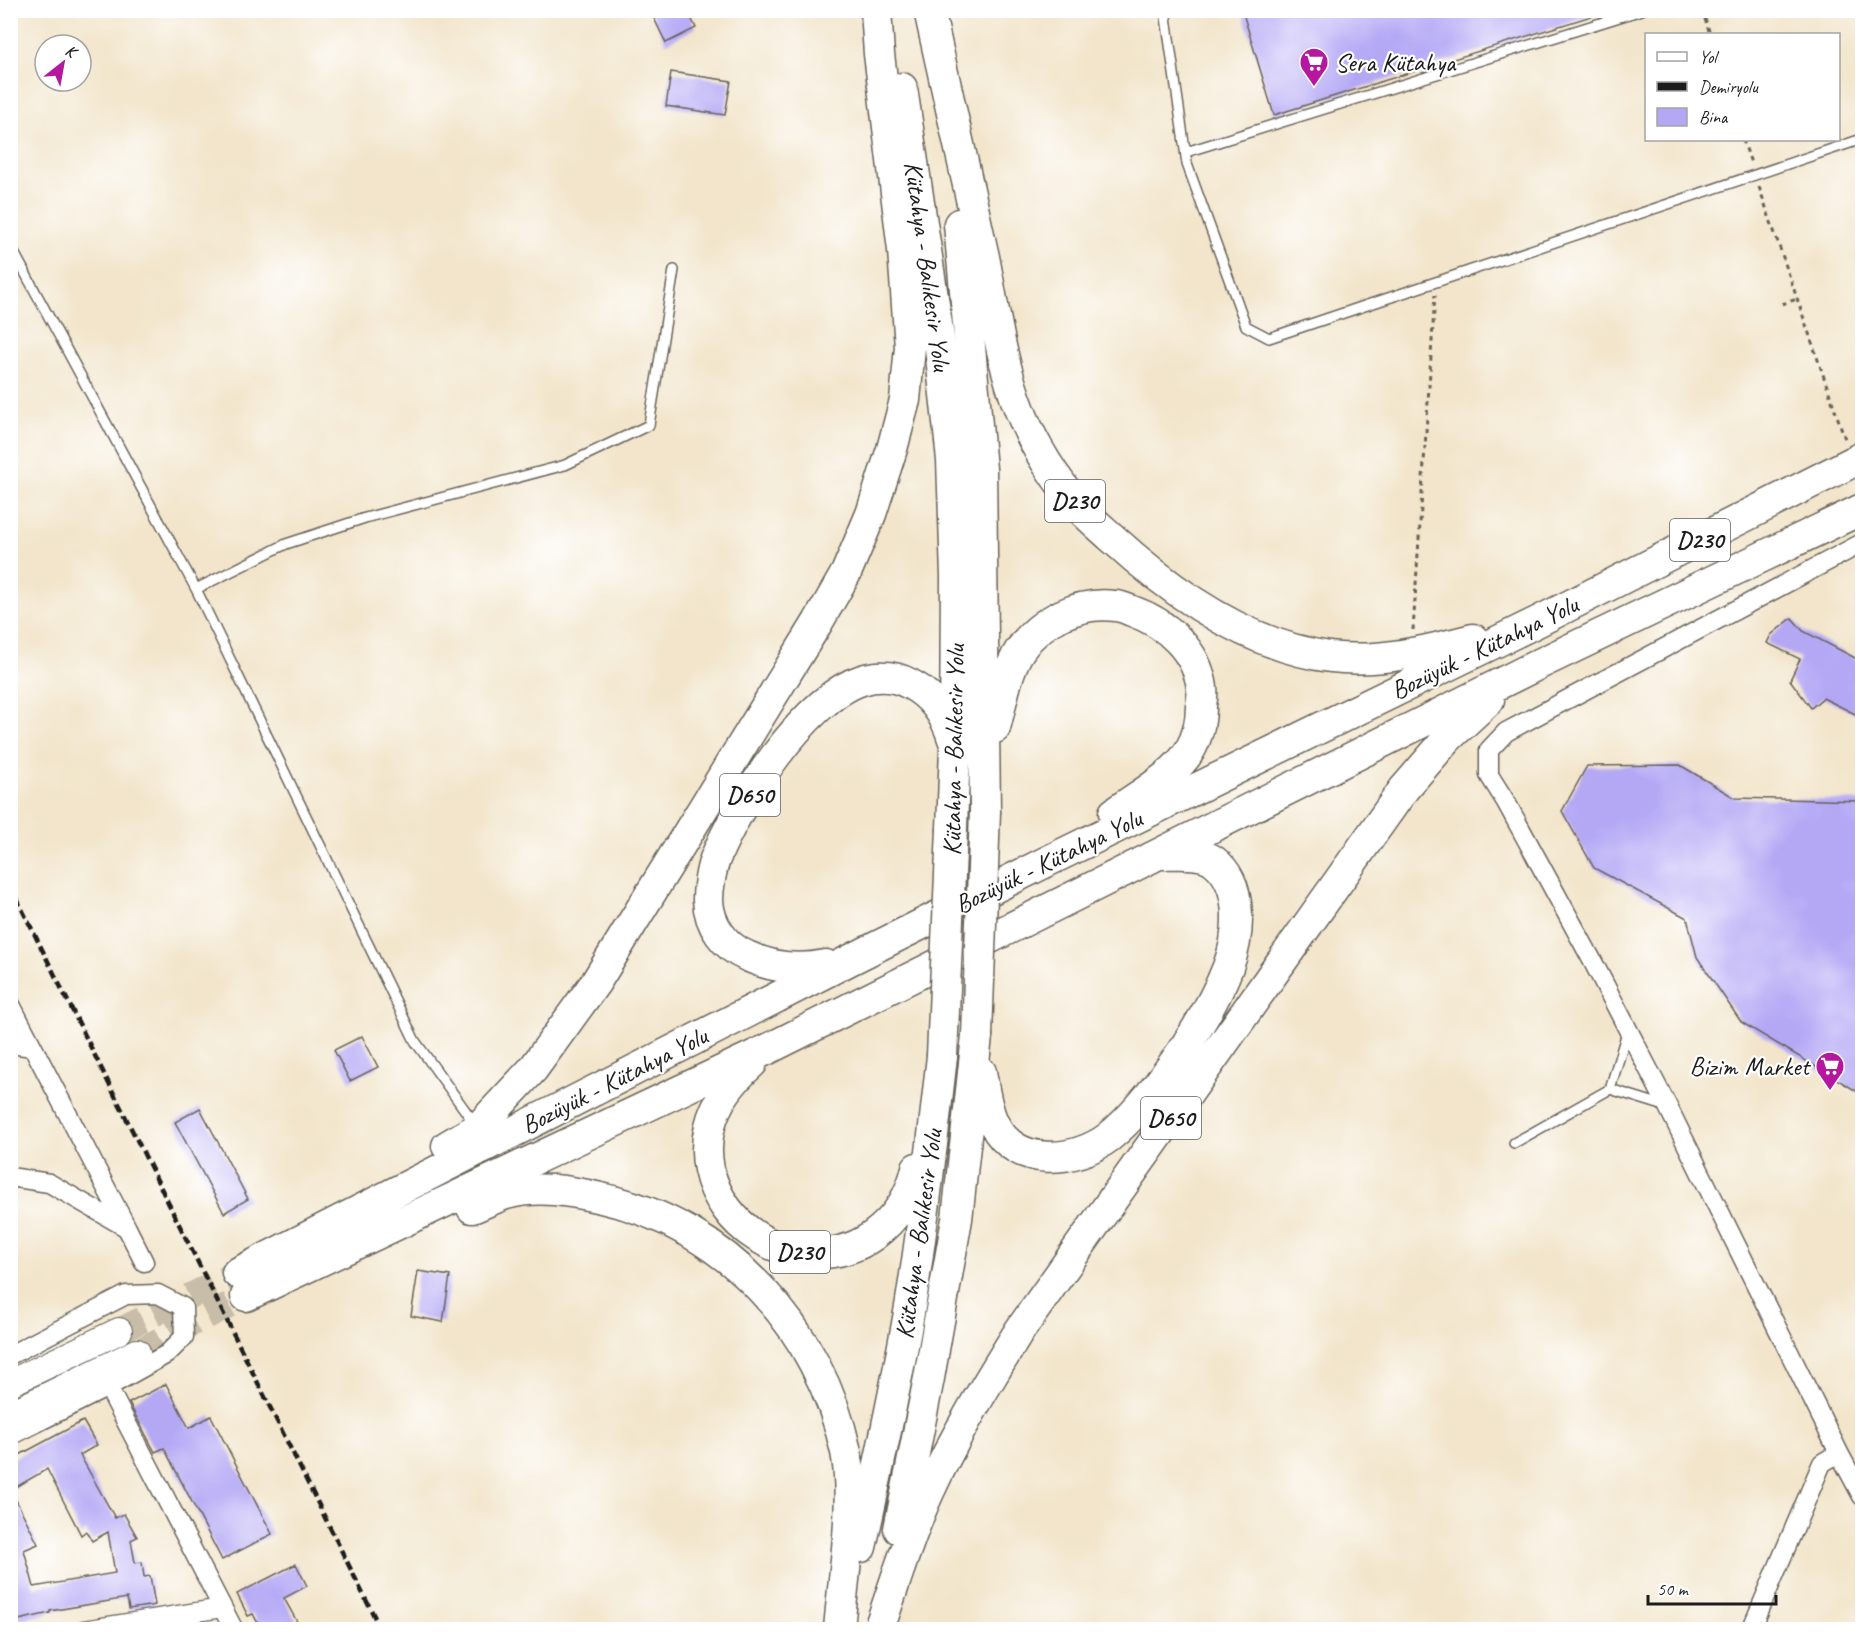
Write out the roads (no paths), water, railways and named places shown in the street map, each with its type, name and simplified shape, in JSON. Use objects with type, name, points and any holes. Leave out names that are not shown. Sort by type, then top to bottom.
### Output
[{"type":"highway","points":[[242,1284],[478,1128],[533,1070],[596,982],[846,573],[871,514],[892,449],[905,400],[910,347],[903,250],[879,54],[876,10]]},
{"type":"highway","name":"Kütahya - Balıkesir Yolu","points":[[841,1629],[891,1407],[911,1300],[925,1206],[942,1056],[955,747],[956,576],[952,460],[935,304],[910,132],[888,10]]},
{"type":"highway","name":"Kütahya - Balıkesir Yolu","points":[[880,1626],[929,1378],[957,1220],[977,1036],[985,811],[981,469],[970,328],[955,183],[927,10]]},
{"type":"highway","name":"D230","points":[[927,10],[958,136],[1005,362],[1020,412],[1045,462],[1081,509],[1131,556],[1231,625],[1280,646],[1330,657],[1380,657],[1423,652],[1537,622]]},
{"type":"highway","name":"Bozüyük - Kütahya Yolu","points":[[242,1284],[850,960],[1537,622],[1858,460]]},
{"type":"highway","name":"Bozüyük - Kütahya Yolu","points":[[242,1284],[768,1049],[1537,665],[1863,509]]},
{"type":"highway","points":[[985,811],[994,734],[1004,691],[1012,666],[1021,650],[1035,634],[1056,618],[1088,606],[1116,606],[1149,617],[1174,635],[1194,661],[1202,688],[1201,723],[1190,750],[1176,768],[1046,862]]},
{"type":"highway","name":"D650","points":[[880,1626],[929,1492],[980,1394],[1020,1330],[1404,789],[1448,738],[1483,705],[1537,665]]},
{"type":"highway","name":"D650","points":[[850,960],[810,968],[788,968],[764,964],[736,952],[716,932],[708,901],[712,872],[714,862],[733,821],[767,769],[812,712],[838,692],[861,680],[883,676],[903,680],[920,689],[932,700],[947,720],[955,747]]},
{"type":"highway","points":[[977,1036],[985,1098],[994,1126],[1010,1144],[1034,1156],[1058,1158],[1085,1151],[1107,1138],[1131,1116],[1155,1088],[1190,1038],[1229,966],[1236,936],[1237,902],[1227,875],[1213,860],[1189,853],[1159,854]]},
{"type":"highway","name":"D230","points":[[768,1049],[735,1078],[720,1102],[710,1125],[706,1149],[710,1176],[720,1202],[739,1224],[761,1240],[788,1250],[816,1255],[843,1252],[867,1240],[887,1226],[904,1204],[914,1179],[942,1056]]},
{"type":"highway","points":[[242,1284],[508,1194],[542,1190],[575,1192],[612,1200],[646,1211],[678,1226],[710,1245],[761,1287],[787,1320],[806,1350],[823,1385],[846,1454],[848,1525],[841,1629]]},
{"type":"main road","points":[[10,1383],[118,1331]]},
{"type":"main road","points":[[10,1414],[137,1352]]},
{"type":"street","points":[[1863,543],[1506,732],[1489,750],[1489,775],[1546,875],[1628,1029],[1839,1454],[1863,1496]]},
{"type":"street","points":[[10,1003],[144,1262]]},
{"type":"street","points":[[10,1044],[33,1047]]},
{"type":"street","points":[[10,1177],[49,1183],[127,1228]]},
{"type":"street","points":[[10,1354],[126,1295],[158,1294],[183,1307],[184,1337],[167,1354],[108,1387],[10,1436]]},
{"type":"street","points":[[108,1387],[234,1629]]},
{"type":"street","points":[[1751,1629],[1822,1462],[1839,1454]]},
{"type":"street","points":[[82,1629],[222,1608]]},
{"type":"lane","points":[[1165,10],[1188,164],[1246,326],[1269,338],[1863,139]]},
{"type":"lane","points":[[1186,152],[1642,10]]},
{"type":"lane","points":[[10,245],[196,589],[415,1041],[478,1128]]},
{"type":"lane","points":[[196,589],[286,544],[365,518],[565,465],[649,425],[674,270]]},
{"type":"lane","points":[[1514,1143],[1610,1089],[1628,1029]]},
{"type":"lane","points":[[1610,1089],[1668,1107]]},
{"type":"tunnel","points":[[119,1331],[237,1273]]},
{"type":"tunnel","points":[[137,1352],[246,1296]]},
{"type":"railway","points":[[10,885],[381,1630]]},
{"type":"place","name":"Sera Kütahya","points":[[1314,88]]},
{"type":"place","name":"Bizim Market","points":[[1830,1092]]}]
